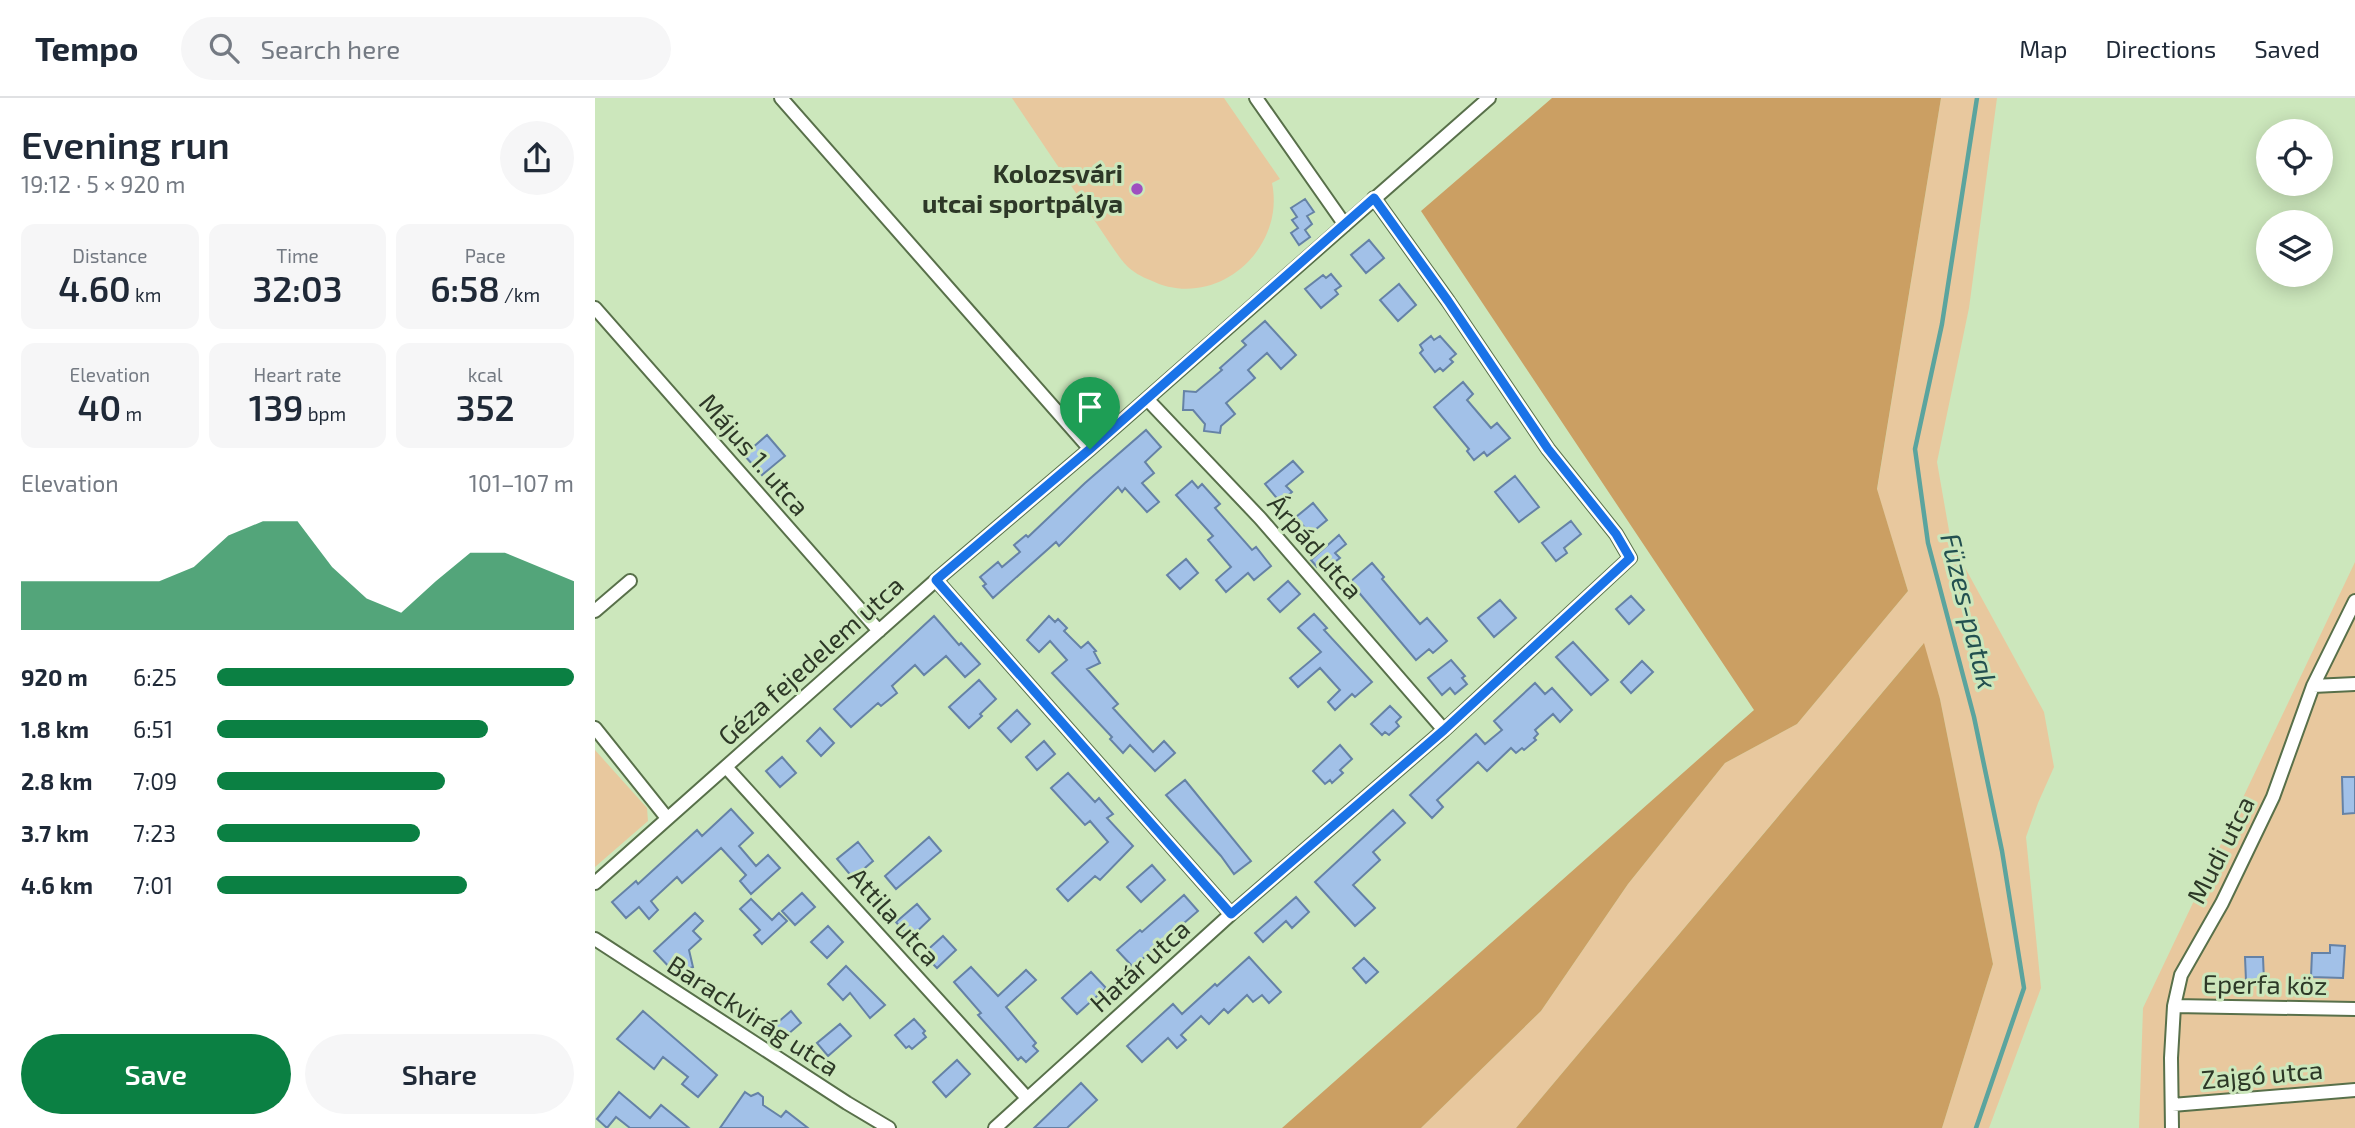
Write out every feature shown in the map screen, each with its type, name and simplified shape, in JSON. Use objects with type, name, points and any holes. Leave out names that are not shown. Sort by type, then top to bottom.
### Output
[{"type":"street","points":[[781,98],[1090,449]]},
{"type":"street","points":[[1257,98],[1345,225]]},
{"type":"street","name":"Géza fejedelem utca","points":[[595,883],[936,580],[1090,449],[1489,98]]},
{"type":"street","name":"Határ utca","points":[[995,1128],[1231,914],[1444,730],[1630,558],[1616,534],[1548,449],[1448,301],[1374,198]]},
{"type":"street","name":"Május 1. utca","points":[[595,308],[879,631]]},
{"type":"street","name":"Árpád utca","points":[[1147,398],[1259,518],[1444,730]]},
{"type":"street","points":[[936,580],[1231,914]]},
{"type":"street","points":[[595,611],[630,581]]},
{"type":"street","name":"Mudi utca","points":[[2172,1128],[2174,1006],[2181,975],[2222,903],[2273,797],[2313,687],[2355,601]]},
{"type":"street","points":[[2313,687],[2355,684]]},
{"type":"street","points":[[595,728],[667,818]]},
{"type":"street","name":"Attila utca","points":[[726,767],[1027,1098]]},
{"type":"street","name":"Barackvirág utca","points":[[595,939],[889,1128]]},
{"type":"street","name":"Eperfa köz","points":[[2174,1006],[2355,1009]]},
{"type":"street","name":"Zajgó utca","points":[[2172,1105],[2355,1090]]},
{"type":"shaded area","points":[[1012,98],[1224,98],[1280,179],[1272,183],[1273,208],[1268,231],[1256,252],[1240,269],[1220,281],[1198,288],[1174,288],[1135,272],[1117,253]]},
{"type":"shaded area","points":[[1552,98],[1941,98],[1877,489],[1908,591],[1797,724],[1725,763],[1628,884],[1541,1011],[1421,1128],[1282,1128],[1754,710],[1421,211]]},
{"type":"shaded area","points":[[1941,98],[1997,98],[1969,308],[1937,462],[1951,542],[2044,712],[2054,767],[2026,837],[2041,988],[1989,1128],[1942,1128],[1993,964],[1940,699],[1923,644],[1516,1128],[1421,1128],[1541,1011],[1628,884],[1725,763],[1797,724],[1908,591],[1877,490]]},
{"type":"shaded area","points":[[2355,562],[2355,1128],[2139,1128],[2143,1008]]},
{"type":"shaded area","points":[[1924,643],[1940,699],[1993,964],[1942,1128],[1516,1128]]},
{"type":"shaded area","points":[[595,750],[647,808],[648,821],[595,867]]},
{"type":"building","points":[[1305,199],[1314,212],[1307,216],[1312,224],[1305,230],[1310,237],[1299,245],[1291,233],[1298,228],[1292,220],[1297,217],[1291,208]]},
{"type":"building","points":[[1369,240],[1384,258],[1366,273],[1351,255]]},
{"type":"building","points":[[1331,274],[1341,286],[1335,290],[1338,294],[1321,308],[1305,289],[1323,275],[1326,278]]},
{"type":"building","points":[[1399,284],[1416,305],[1398,321],[1380,300]]},
{"type":"building","points":[[1265,321],[1296,355],[1281,369],[1267,353],[1248,370],[1255,378],[1226,403],[1235,414],[1221,426],[1220,433],[1204,431],[1205,424],[1193,410],[1183,410],[1184,391],[1196,392],[1222,370],[1220,368],[1246,345],[1242,341]]},
{"type":"building","points":[[1431,336],[1434,340],[1440,336],[1456,354],[1450,359],[1453,362],[1443,371],[1440,368],[1435,372],[1420,353],[1423,350],[1420,345]]},
{"type":"building","points":[[1463,382],[1473,394],[1467,400],[1491,428],[1497,423],[1510,438],[1487,456],[1484,452],[1474,460],[1467,451],[1469,449],[1434,407]]},
{"type":"building","points":[[1146,430],[1161,447],[1145,462],[1154,473],[1142,483],[1159,502],[1147,512],[1125,488],[1122,492],[1118,487],[1059,546],[1056,542],[993,598],[983,586],[986,584],[980,577],[998,562],[1002,567],[1020,552],[1014,545],[1026,535],[1028,537]]},
{"type":"building","points":[[767,435],[785,456],[762,475],[744,455]]},
{"type":"building","points":[[1293,461],[1303,472],[1286,486],[1292,492],[1280,502],[1265,484]]},
{"type":"building","points":[[1515,476],[1539,507],[1519,522],[1495,492]]},
{"type":"building","points":[[1192,481],[1198,488],[1202,484],[1220,504],[1215,508],[1252,550],[1256,547],[1271,566],[1254,580],[1248,573],[1226,592],[1216,580],[1231,567],[1208,540],[1213,536],[1176,495]]},
{"type":"building","points":[[1313,503],[1327,520],[1310,534],[1296,517]]},
{"type":"building","points":[[1571,521],[1581,534],[1564,548],[1567,553],[1556,561],[1542,543]]},
{"type":"building","points":[[1339,535],[1346,544],[1335,553],[1340,558],[1327,568],[1323,563],[1317,567],[1311,560]]},
{"type":"building","points":[[1186,559],[1198,573],[1180,589],[1167,575]]},
{"type":"building","points":[[1372,563],[1420,624],[1427,618],[1447,641],[1433,653],[1429,649],[1416,660],[1350,582]]},
{"type":"building","points":[[1288,581],[1300,594],[1280,612],[1268,599]]},
{"type":"building","points":[[1631,596],[1644,610],[1629,624],[1616,609]]},
{"type":"building","points":[[1500,600],[1516,618],[1494,637],[1478,618]]},
{"type":"building","points":[[1314,614],[1327,628],[1324,630],[1372,682],[1355,697],[1352,694],[1335,710],[1328,702],[1340,690],[1320,668],[1298,687],[1290,678],[1321,652],[1298,628]]},
{"type":"building","points":[[934,616],[980,664],[965,677],[946,656],[924,675],[915,665],[892,686],[897,693],[881,706],[878,703],[851,727],[834,709]]},
{"type":"building","points":[[1049,616],[1055,622],[1058,619],[1067,628],[1064,631],[1081,648],[1088,642],[1096,651],[1094,652],[1100,663],[1087,669],[1118,704],[1113,708],[1153,752],[1164,741],[1175,753],[1155,771],[1130,745],[1123,753],[1110,739],[1112,737],[1052,673],[1067,660],[1050,641],[1039,652],[1027,640]]},
{"type":"building","points":[[1573,642],[1608,680],[1591,695],[1556,657]]},
{"type":"building","points":[[1451,660],[1465,676],[1462,678],[1467,684],[1455,694],[1450,688],[1442,695],[1428,678]]},
{"type":"building","points":[[1642,661],[1653,672],[1631,693],[1621,682]]},
{"type":"building","points":[[979,680],[996,699],[969,728],[949,707]]},
{"type":"building","points":[[1535,683],[1545,694],[1552,688],[1572,710],[1560,722],[1553,714],[1535,730],[1538,734],[1534,738],[1536,740],[1516,753],[1511,748],[1487,771],[1478,762],[1437,800],[1443,807],[1432,818],[1410,795],[1476,734],[1485,744],[1502,730],[1494,721]]},
{"type":"building","points":[[1390,706],[1401,717],[1396,722],[1399,726],[1389,735],[1385,732],[1382,735],[1371,724]]},
{"type":"building","points":[[1017,710],[1030,724],[1011,742],[998,728]]},
{"type":"building","points":[[820,728],[834,743],[821,756],[807,741]]},
{"type":"building","points":[[1044,741],[1055,754],[1037,770],[1026,757]]},
{"type":"building","points":[[1340,745],[1352,759],[1340,770],[1343,773],[1332,783],[1330,780],[1325,784],[1313,771]]},
{"type":"building","points":[[782,757],[796,773],[780,787],[766,771]]},
{"type":"building","points":[[1068,773],[1095,802],[1099,798],[1113,814],[1107,818],[1133,846],[1100,880],[1095,876],[1068,901],[1057,889],[1108,842],[1090,821],[1085,825],[1051,788]]},
{"type":"building","points":[[2342,777],[2355,777],[2355,813],[2343,814]]},
{"type":"building","points":[[1185,780],[1251,861],[1234,874],[1166,795]]},
{"type":"building","points":[[731,809],[753,833],[739,846],[756,866],[768,855],[780,868],[751,894],[740,881],[746,875],[721,848],[682,883],[677,877],[651,901],[658,910],[649,919],[639,907],[626,918],[612,902],[636,881],[638,884],[697,830],[702,836]]},
{"type":"building","points":[[1393,810],[1405,823],[1373,852],[1380,860],[1353,885],[1375,908],[1355,926],[1315,882]]},
{"type":"building","points":[[929,837],[941,851],[896,889],[885,876]]},
{"type":"building","points":[[858,842],[873,861],[853,878],[837,859]]},
{"type":"building","points":[[1152,865],[1165,880],[1141,902],[1127,887]]},
{"type":"building","points":[[802,893],[815,907],[795,925],[782,911]]},
{"type":"building","points":[[1184,895],[1198,911],[1133,967],[1117,950]]},
{"type":"building","points":[[1296,897],[1309,912],[1292,928],[1286,921],[1263,942],[1255,933]]},
{"type":"building","points":[[751,899],[772,920],[779,913],[787,921],[762,944],[754,935],[760,930],[740,909]]},
{"type":"building","points":[[917,904],[930,919],[910,938],[896,922]]},
{"type":"building","points":[[695,913],[703,921],[693,931],[701,939],[689,950],[693,967],[675,973],[654,951]]},
{"type":"building","points":[[828,926],[843,942],[827,958],[811,942]]},
{"type":"building","points":[[943,936],[956,950],[937,968],[923,954]]},
{"type":"building","points":[[2330,945],[2345,946],[2343,978],[2311,977],[2312,953],[2330,953]]},
{"type":"building","points":[[1249,957],[1281,992],[1269,1003],[1262,995],[1253,1002],[1247,995],[1228,1013],[1224,1009],[1209,1024],[1201,1016],[1181,1035],[1186,1040],[1177,1048],[1168,1038],[1142,1062],[1127,1046],[1173,1004],[1182,1014]]},
{"type":"building","points":[[2245,957],[2263,957],[2264,981],[2246,981]]},
{"type":"building","points":[[1364,958],[1378,972],[1366,983],[1353,968]]},
{"type":"building","points":[[846,966],[885,1005],[870,1018],[850,993],[843,1000],[828,984]]},
{"type":"building","points":[[971,967],[998,996],[1026,970],[1036,980],[1006,1007],[1036,1043],[1033,1046],[1038,1051],[1026,1062],[1021,1057],[1018,1060],[978,1015],[981,1013],[954,982]]},
{"type":"building","points":[[1091,972],[1106,988],[1077,1014],[1062,998]]},
{"type":"building","points":[[643,1011],[717,1075],[698,1097],[682,1084],[688,1077],[663,1057],[654,1069],[617,1039]]},
{"type":"building","points":[[791,1011],[801,1023],[780,1041],[770,1029]]},
{"type":"building","points":[[914,1019],[925,1031],[923,1033],[926,1037],[912,1049],[909,1046],[906,1048],[895,1035]]},
{"type":"building","points":[[840,1024],[851,1036],[828,1056],[817,1043]]},
{"type":"building","points":[[957,1060],[970,1074],[946,1097],[933,1082]]},
{"type":"building","points":[[1081,1083],[1097,1100],[1067,1128],[1034,1128]]},
{"type":"building","points":[[619,1092],[650,1118],[661,1105],[689,1128],[630,1128],[616,1117],[607,1128],[597,1119]]},
{"type":"building","points":[[745,1092],[751,1096],[758,1093],[763,1097],[763,1105],[781,1117],[786,1111],[808,1128],[720,1128]]},
{"type":"waterway","name":"Füzes-patak","points":[[1976,1128],[2024,988],[2002,851],[1974,717],[1928,543],[1915,449],[1942,324],[1977,98]]},
{"type":"place","name":"Kolozsvári utcai sportpálya","points":[[1137,189]]},
{"type":"route","points":[[1374,198],[1448,301],[1548,449],[1616,534],[1630,558],[1444,730],[1231,914],[1104,767],[936,580],[1090,449],[1374,198]]}]
